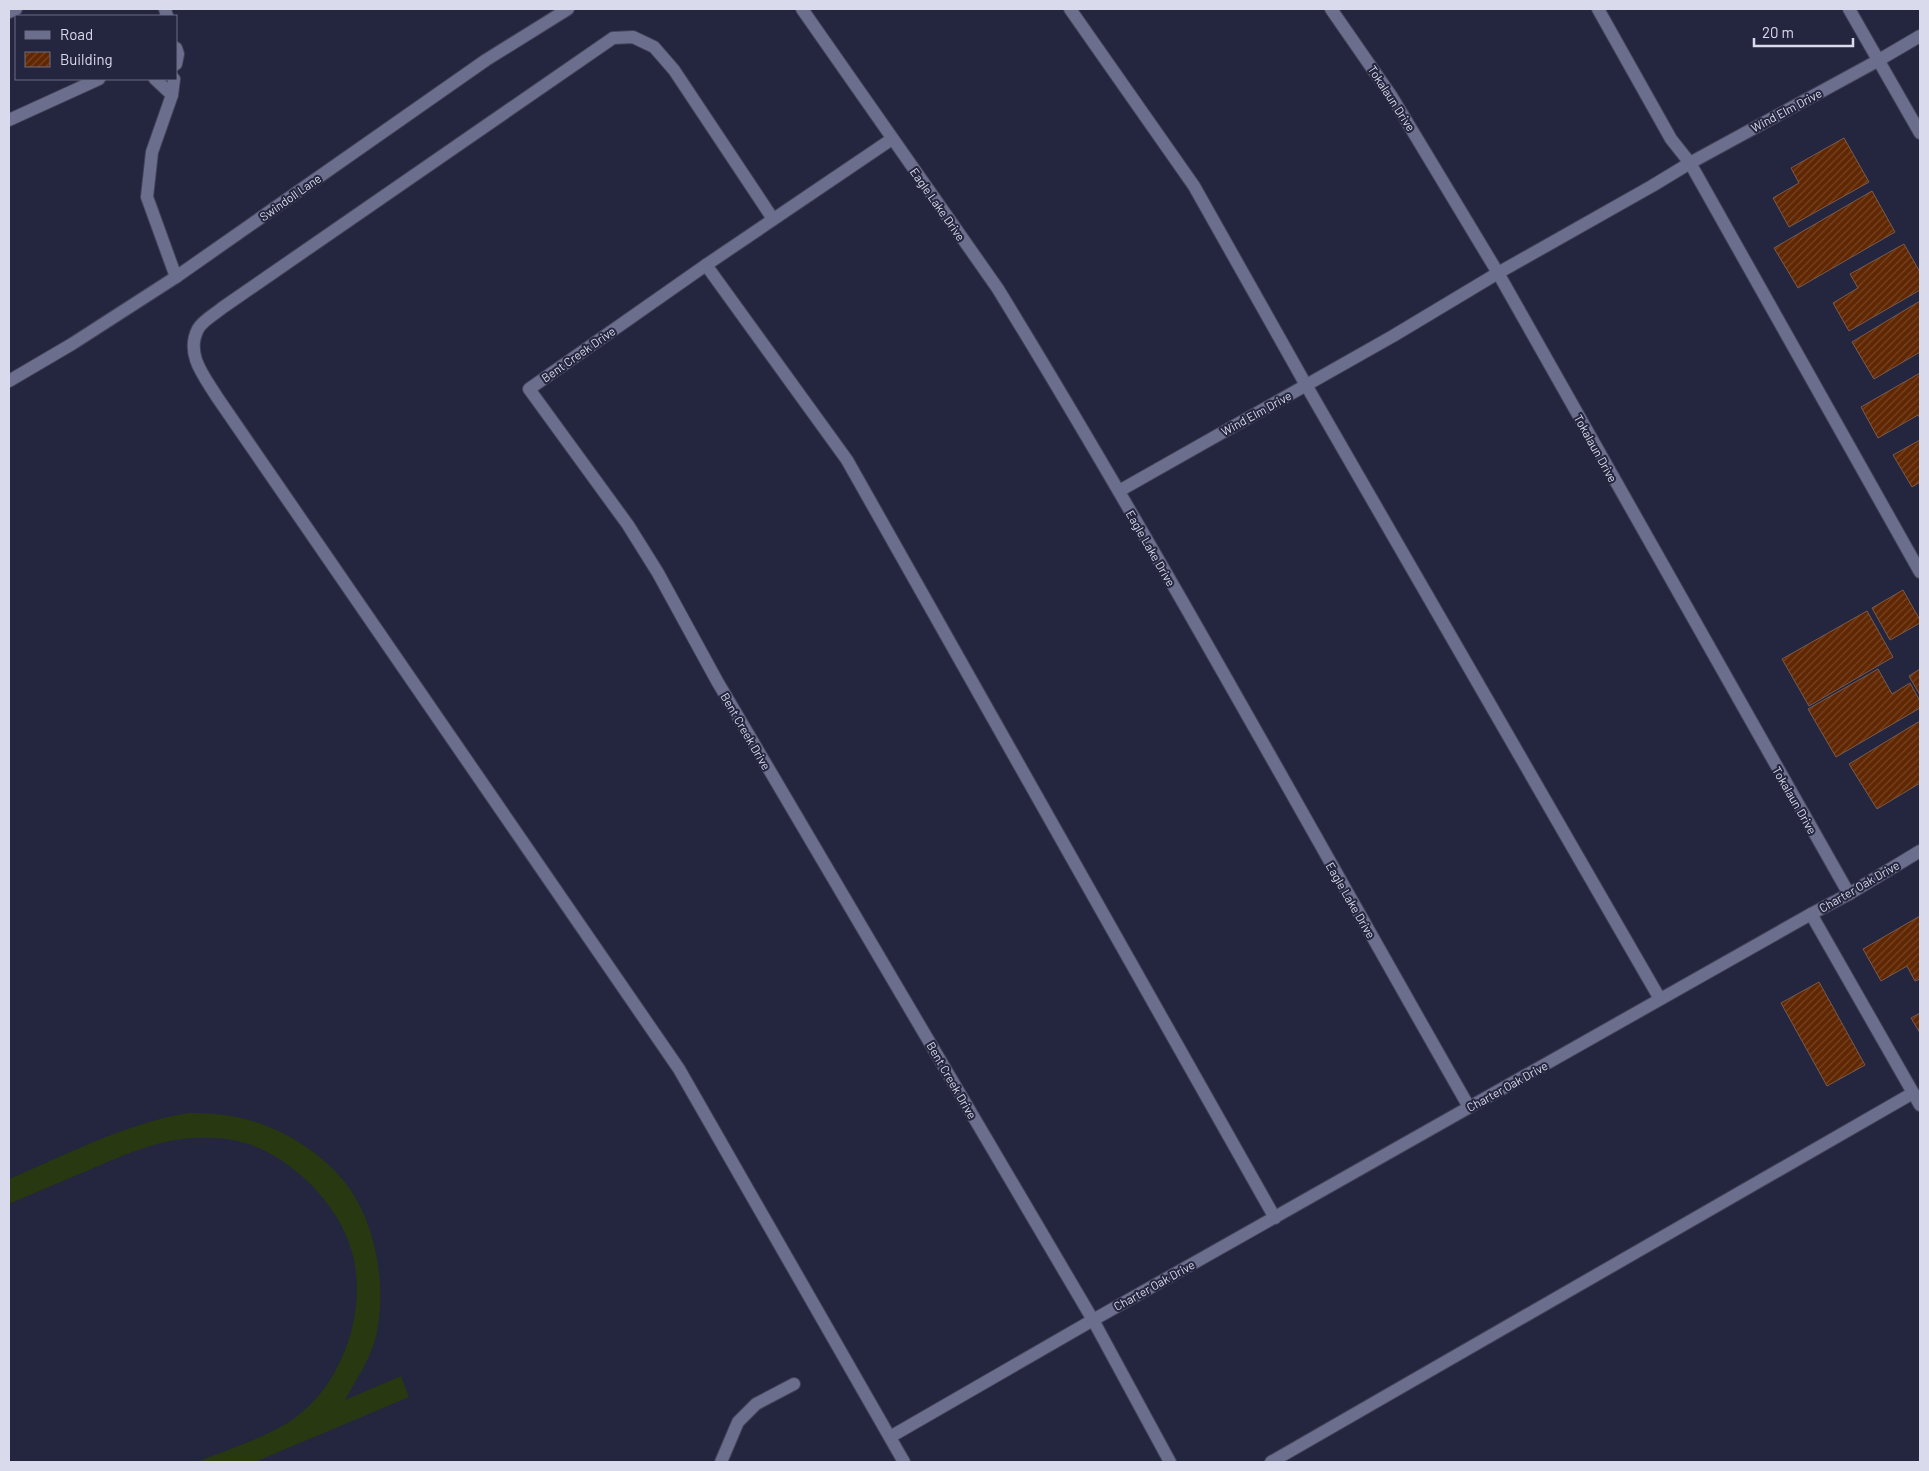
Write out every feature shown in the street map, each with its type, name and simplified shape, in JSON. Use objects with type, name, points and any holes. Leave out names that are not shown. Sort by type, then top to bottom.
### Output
[{"type":"street","points":[[9,12],[16,9]]},
{"type":"street","name":"Swindoll Lane","points":[[9,381],[72,344],[176,277],[486,60],[568,9]]},
{"type":"street","name":"Eagle Lake Drive","points":[[802,9],[998,289],[1119,491],[1469,1107]]},
{"type":"street","points":[[1070,9],[1194,186],[1306,385],[1660,999]]},
{"type":"street","name":"Tokalaun Drive","points":[[1332,9],[1392,97],[1498,273],[1849,894]]},
{"type":"street","points":[[1598,9],[1671,139],[1690,162],[1920,572]]},
{"type":"street","points":[[1849,9],[1920,133]]},
{"type":"street","name":"Wind Elm Drive","points":[[1119,491],[1393,336],[1690,162],[1920,36]]},
{"type":"street","points":[[773,219],[674,70],[654,47],[633,37],[613,38],[222,308],[198,327],[192,348],[201,370],[218,397],[679,1069],[904,1462]]},
{"type":"street","points":[[9,120],[97,80]]},
{"type":"street","points":[[156,80],[172,96]]},
{"type":"street","points":[[174,80],[172,96],[152,152],[147,197],[176,277]]},
{"type":"street","name":"Bent Creek Drive","points":[[892,139],[706,265],[530,389],[628,525],[658,573],[722,689],[1093,1320],[1170,1462]]},
{"type":"street","points":[[706,265],[847,460],[1275,1218]]},
{"type":"street","name":"Charter Oak Drive","points":[[890,1437],[1469,1107],[1810,914],[1849,894],[1920,851]]},
{"type":"street","points":[[1810,914],[1920,1106]]},
{"type":"street","points":[[1271,1462],[1913,1093]]},
{"type":"street","points":[[722,1462],[738,1422],[756,1404],[794,1384]]},
{"type":"green space","points":[[188,1113],[235,1117],[272,1128],[302,1144],[340,1176],[350,1189],[367,1222],[373,1240],[380,1277],[380,1314],[375,1341],[364,1367],[345,1400],[401,1376],[409,1397],[255,1462],[197,1462],[251,1441],[290,1421],[315,1400],[339,1364],[353,1324],[357,1281],[354,1260],[348,1240],[339,1221],[327,1203],[295,1170],[277,1157],[258,1147],[232,1140],[196,1138],[180,1139],[149,1146],[9,1204],[9,1179],[119,1132],[142,1124]]},
{"type":"building","points":[[1844,138],[1869,182],[1789,227],[1773,198],[1799,183],[1791,168]]},
{"type":"building","points":[[1872,191],[1895,232],[1798,288],[1774,248]]},
{"type":"building","points":[[1904,244],[1920,272],[1920,290],[1849,331],[1833,303],[1858,288],[1850,274]]},
{"type":"building","points":[[1920,301],[1920,352],[1874,379],[1852,342]]},
{"type":"building","points":[[1920,373],[1920,418],[1918,415],[1878,438],[1861,407]]},
{"type":"building","points":[[1920,440],[1920,482],[1912,487],[1893,455]]},
{"type":"building","points":[[1903,590],[1920,623],[1890,640],[1872,608]]},
{"type":"building","points":[[1867,611],[1893,657],[1809,706],[1782,659]]},
{"type":"building","points":[[1878,669],[1892,694],[1910,683],[1920,701],[1920,708],[1836,757],[1808,709]]},
{"type":"building","points":[[1920,669],[1920,695],[1909,676]]},
{"type":"building","points":[[1920,721],[1920,783],[1877,809],[1849,764]]},
{"type":"building","points":[[1920,916],[1920,979],[1915,981],[1907,966],[1881,981],[1863,949]]},
{"type":"building","points":[[1819,982],[1865,1065],[1827,1086],[1781,1003]]},
{"type":"building","points":[[1920,1013],[1920,1033],[1911,1018]]}]
